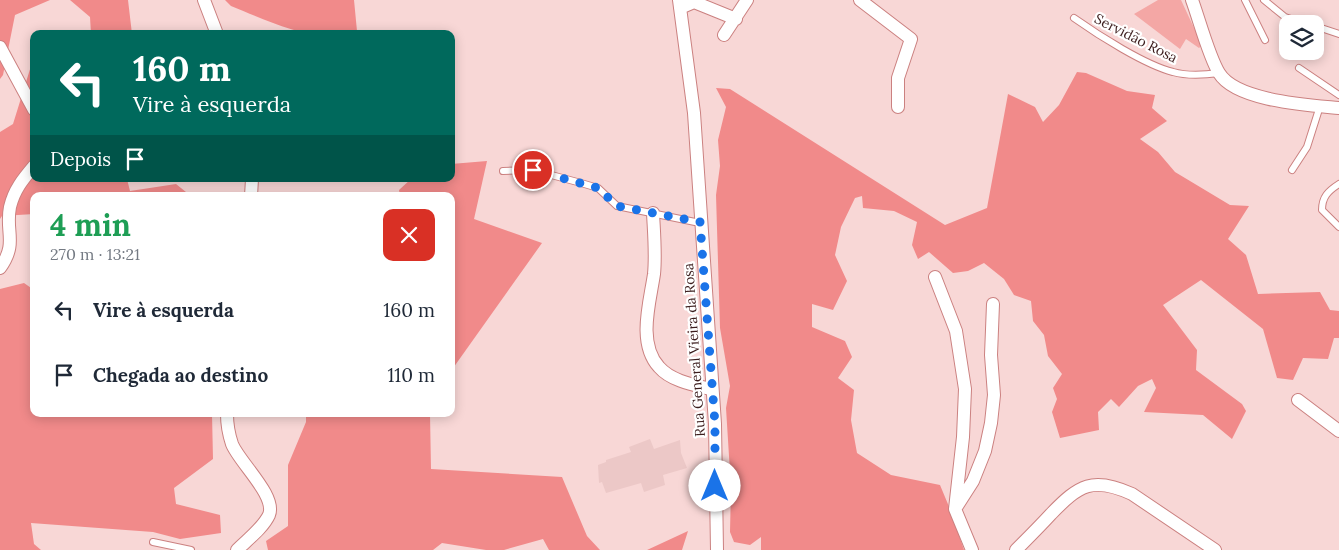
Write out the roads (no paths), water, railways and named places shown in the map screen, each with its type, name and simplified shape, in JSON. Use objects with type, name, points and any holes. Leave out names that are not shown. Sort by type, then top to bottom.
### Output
[{"type":"street","points":[[204,0],[215,30]]},
{"type":"street","points":[[724,35],[747,0]]},
{"type":"street","points":[[860,0],[911,39],[898,78],[898,107]]},
{"type":"street","points":[[1192,0],[1219,73],[1229,84],[1251,94],[1339,108]]},
{"type":"street","points":[[680,4],[694,2],[736,19]]},
{"type":"street","name":"Rua General Vieira da Rosa","points":[[680,4],[694,113],[711,389],[715,424],[717,550]]},
{"type":"street","points":[[0,47],[30,103]]},
{"type":"street","points":[[0,268],[7,258],[11,239],[10,209],[13,197],[19,184],[30,171]]},
{"type":"street","points":[[653,213],[654,273],[649,299],[648,343],[651,354],[659,367],[671,376],[711,389]]},
{"type":"street","points":[[935,277],[956,331],[965,389],[964,437],[955,508],[967,542],[972,550]]},
{"type":"street","points":[[955,508],[973,481],[984,451],[991,423],[994,396],[991,355],[993,304]]},
{"type":"street","points":[[1298,400],[1339,432]]},
{"type":"street","points":[[228,417],[232,444],[262,490],[270,506],[266,520],[237,550]]},
{"type":"street","points":[[1016,550],[1071,494],[1084,486],[1101,484],[1118,487],[1132,494],[1214,550]]},
{"type":"lane","points":[[1245,0],[1265,40]]},
{"type":"lane","points":[[1264,0],[1282,15]]},
{"type":"lane","name":"Servidão Rosa","points":[[1074,18],[1097,34],[1162,69],[1174,73],[1202,75],[1219,73]]},
{"type":"lane","points":[[1324,29],[1339,34]]},
{"type":"lane","points":[[1299,68],[1339,95]]},
{"type":"lane","points":[[1292,170],[1307,147],[1320,106]]},
{"type":"lane","points":[[503,170],[533,170],[598,188],[617,206],[700,222]]},
{"type":"lane","points":[[1339,184],[1325,195],[1322,202],[1322,210],[1339,227]]},
{"type":"lane","points":[[153,542],[191,550]]}]
